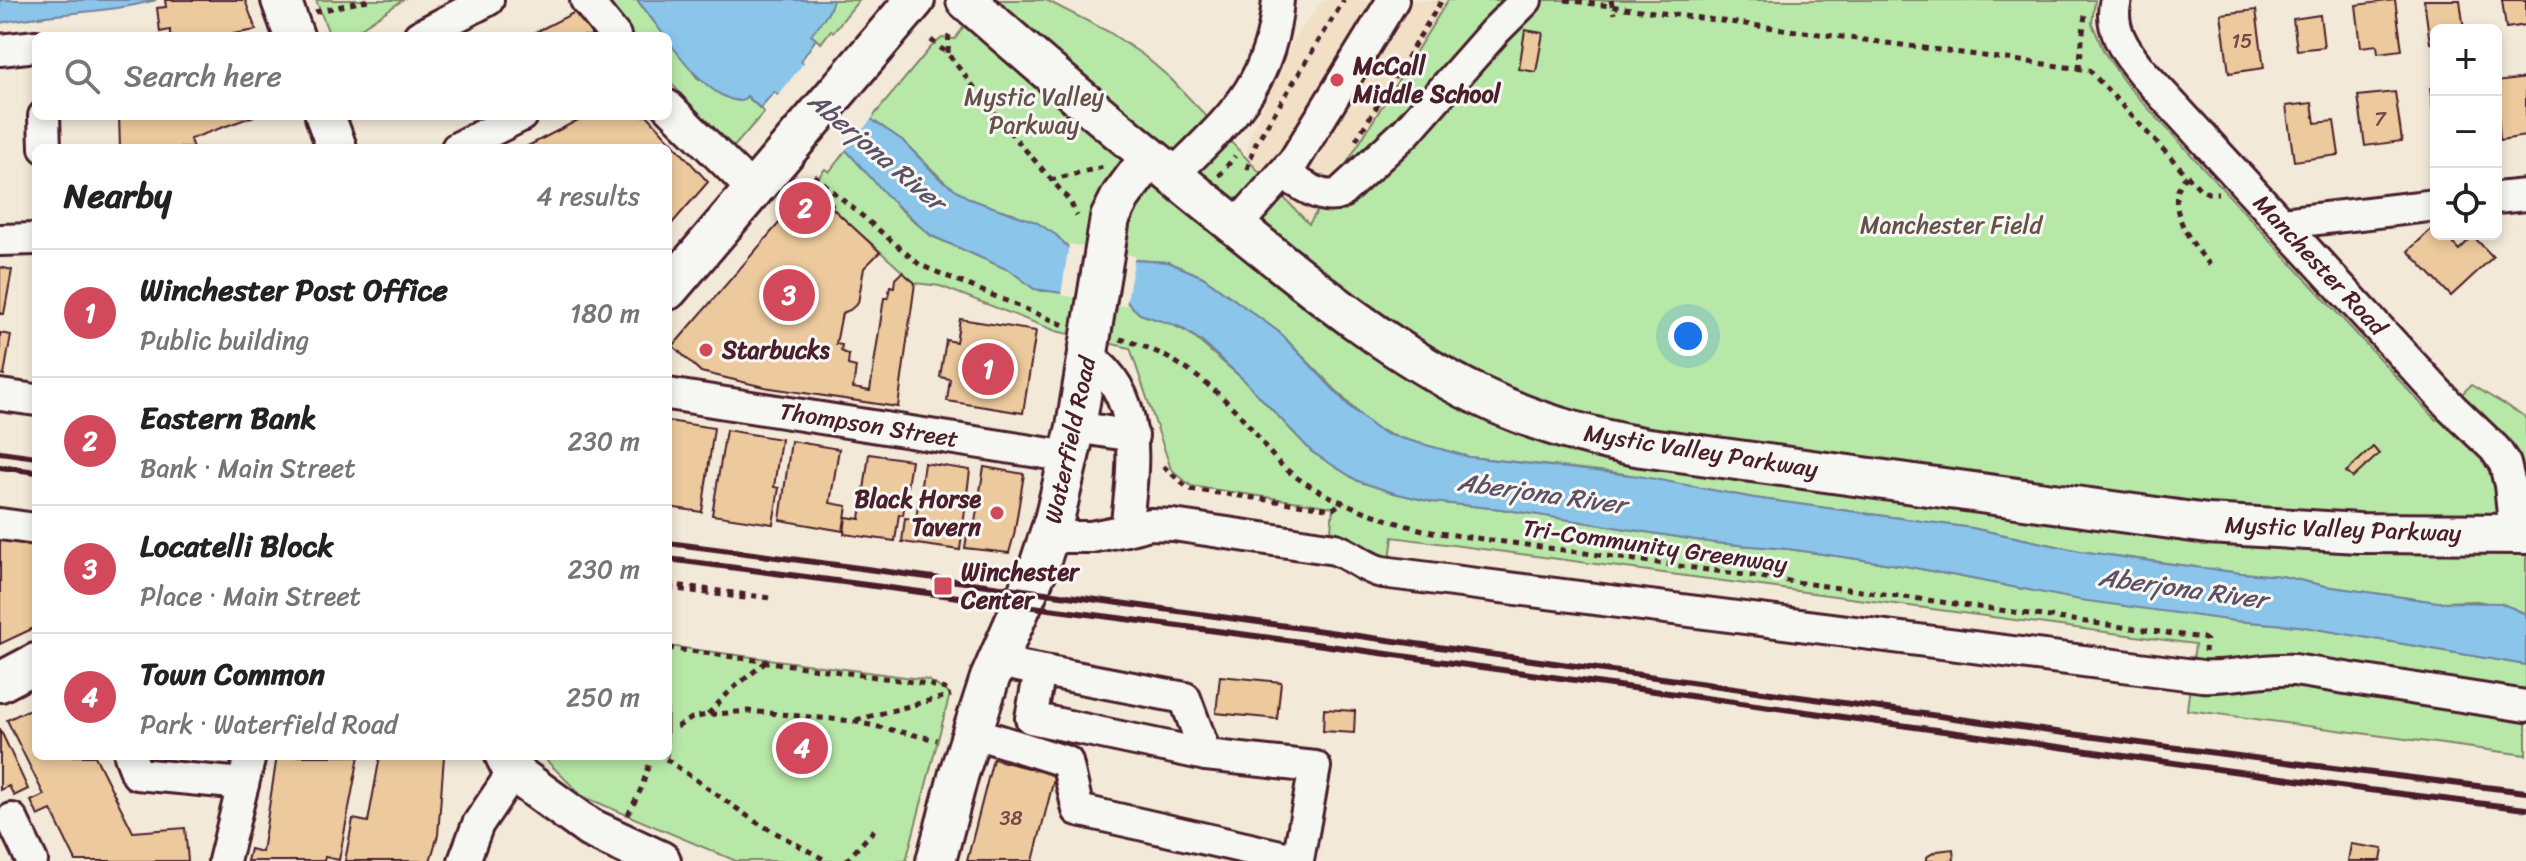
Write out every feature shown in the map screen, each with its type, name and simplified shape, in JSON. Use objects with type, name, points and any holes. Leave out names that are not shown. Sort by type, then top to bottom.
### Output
[{"type":"main road","points":[[672,285],[754,191],[804,159],[855,71],[915,0]]},
{"type":"main road","name":"Mystic Valley Parkway","points":[[958,15],[1161,166],[1356,319],[1445,377],[1522,415],[1604,439],[1673,451],[2208,524],[2359,533],[2520,534]]},
{"type":"main road","points":[[326,120],[336,144]]},
{"type":"main road","name":"Waterfield Road","points":[[936,861],[959,720],[997,662],[1050,537],[1073,442],[1096,301],[1091,238],[1113,210],[1161,166]]},
{"type":"main road","points":[[0,682],[32,665]]},
{"type":"main road","points":[[509,764],[590,828],[661,861]]},
{"type":"street","points":[[427,32],[488,0]]},
{"type":"street","points":[[586,0],[612,32]]},
{"type":"street","points":[[1161,166],[1227,122],[1249,93],[1266,61],[1277,12],[1301,0]]},
{"type":"street","points":[[1236,226],[1284,174],[1393,0]]},
{"type":"street","points":[[1284,174],[1321,195],[1339,194],[1406,132],[1526,0]]},
{"type":"street","name":"Manchester Road","points":[[2116,0],[2115,26],[2132,60],[2451,407],[2500,456],[2508,474],[2520,534]]},
{"type":"street","points":[[0,50],[32,46]]},
{"type":"street","points":[[672,110],[754,191]]},
{"type":"street","points":[[44,120],[45,144]]},
{"type":"street","points":[[465,144],[513,120]]},
{"type":"street","points":[[2502,197],[2526,195]]},
{"type":"street","points":[[2283,223],[2430,206]]},
{"type":"street","points":[[0,240],[32,239]]},
{"type":"street","points":[[1088,356],[1105,369],[1114,382],[1133,436],[1134,456],[1126,530]]},
{"type":"street","name":"Thompson Street","points":[[672,394],[1073,442],[1133,436]]},
{"type":"street","points":[[0,395],[32,399]]},
{"type":"street","points":[[0,524],[32,528]]},
{"type":"street","points":[[1050,537],[1091,537],[1150,524],[1193,527],[1335,549],[1370,569],[1382,572],[2202,676],[2226,676],[2270,669],[2294,670],[2526,706]]},
{"type":"street","points":[[997,662],[1185,698],[1206,755]]},
{"type":"street","points":[[959,720],[1067,762],[1078,810],[1298,860],[1315,767],[1206,755],[1031,718],[1040,671]]},
{"type":"street","points":[[132,760],[137,774],[246,770],[224,861]]},
{"type":"street","points":[[464,861],[478,824],[509,764]]},
{"type":"street","points":[[12,819],[32,861]]},
{"type":"path","points":[[296,16],[368,0]]},
{"type":"path","points":[[1247,169],[1256,143],[1344,0]]},
{"type":"path","points":[[1354,143],[1442,0]]},
{"type":"path","points":[[1565,0],[1612,3],[2089,70],[2187,176],[2208,193],[2227,190],[2241,179]]},
{"type":"path","points":[[2079,69],[2086,0]]},
{"type":"path","points":[[1612,3],[1614,14]]},
{"type":"path","points":[[948,54],[958,15]]},
{"type":"path","points":[[931,40],[948,54],[1050,180],[1074,205],[1091,238]]},
{"type":"path","points":[[1213,183],[1236,155]]},
{"type":"path","points":[[804,159],[920,265],[1064,326]]},
{"type":"path","points":[[1050,180],[1104,166]]},
{"type":"path","points":[[2187,176],[2176,194],[2179,215],[2192,242],[2210,265]]},
{"type":"path","name":"Tri-Community Greenway","points":[[1123,340],[1160,351],[1182,366],[1239,415],[1283,467],[1301,481],[1395,522],[1432,532],[2203,638],[2206,640],[2202,676]]},
{"type":"path","points":[[1163,466],[1189,489],[1333,509],[1344,501]]},
{"type":"path","points":[[672,587],[770,598],[769,601],[672,587]]},
{"type":"path","points":[[672,648],[927,684],[945,689],[959,720]]},
{"type":"path","points":[[707,715],[731,690],[768,660]]},
{"type":"path","points":[[677,727],[692,718],[748,711],[852,721],[959,720]]},
{"type":"path","points":[[852,721],[959,720]]},
{"type":"path","points":[[667,760],[756,822],[827,861]]},
{"type":"path","points":[[846,861],[875,829]]},
{"type":"shaded area","name":"McCall Middle School","points":[[1323,0],[1448,0],[1309,224],[1246,157],[1251,133],[1293,40]]},
{"type":"green space","points":[[316,0],[403,0],[355,32],[328,32]]},
{"type":"green space","points":[[599,0],[637,0],[662,32],[627,32]]},
{"type":"green space","points":[[833,0],[859,0],[821,43],[810,35],[828,13]]},
{"type":"green space","name":"Manchester Field","points":[[982,0],[1046,0],[1109,32],[1143,55],[1170,78],[1309,224],[1448,0],[2095,0],[2092,23],[2104,52],[2125,83],[2436,420],[2471,385],[2526,417],[2526,614],[2513,608],[2477,601],[2437,602],[2325,586],[2282,576],[2080,551],[1972,528],[1754,498],[1619,473],[1469,457],[1397,437],[1375,428],[1364,419],[1279,332],[1203,277],[1168,262],[1134,260],[1069,248],[1056,235],[1013,213],[985,206],[954,191],[902,140],[871,119],[931,47],[942,38],[955,39]]},
{"type":"green space","points":[[672,44],[698,79],[746,96],[764,112],[732,149],[672,84]]},
{"type":"green space","points":[[846,150],[900,209],[931,236],[1011,271],[1041,291],[1063,291],[1127,302],[1140,314],[1189,333],[1244,380],[1312,452],[1358,481],[1432,502],[1501,509],[1715,543],[1788,549],[1905,566],[2023,589],[2235,621],[2299,626],[2526,665],[2526,755],[2187,710],[2195,644],[1393,537],[1390,558],[1382,556],[1331,530],[1333,507],[1191,486],[1171,469],[1130,348],[1056,331],[940,286],[915,283],[831,207],[833,204],[812,185],[825,169],[829,172]]},
{"type":"green space","points":[[672,647],[928,680],[950,694],[906,861],[736,861],[582,796],[546,760],[672,760]]},
{"type":"water","points":[[0,0],[156,0],[0,23]]},
{"type":"water","name":"Aberjona River","points":[[637,0],[833,0],[828,13],[811,35],[816,39],[801,61],[871,119],[902,140],[940,179],[970,199],[1036,222],[1069,248],[1134,260],[1168,262],[1203,277],[1279,332],[1350,407],[1386,434],[1469,457],[1639,476],[1754,498],[1972,528],[2080,551],[2282,576],[2325,586],[2437,602],[2501,603],[2526,614],[2526,665],[2299,626],[2235,621],[2080,600],[1905,566],[1788,549],[1715,543],[1501,509],[1432,502],[1358,481],[1312,452],[1244,380],[1201,341],[1180,327],[1140,314],[1127,302],[1034,289],[1011,271],[932,236],[890,199],[846,150],[774,92],[760,108],[747,96],[742,101],[727,98],[712,89],[684,61],[672,45],[672,32],[662,32]]},
{"type":"pier","points":[[806,60],[874,116],[843,153],[776,98]]},
{"type":"pier","points":[[1069,244],[1135,256],[1126,306],[1061,295]]},
{"type":"building","points":[[165,0],[245,0],[256,30],[160,32],[157,8],[166,7]]},
{"type":"building","points":[[2395,0],[2402,50],[2378,53],[2377,45],[2361,47],[2356,5]]},
{"type":"building","points":[[2424,0],[2460,0],[2463,24],[2430,24],[2430,43]]},
{"type":"building","points":[[2502,0],[2526,0],[2526,25],[2506,28]]},
{"type":"building","points":[[579,10],[590,32],[536,32]]},
{"type":"building","points":[[2256,10],[2264,68],[2229,73],[2221,14]]},
{"type":"building","points":[[2320,15],[2324,47],[2297,50],[2293,19]]},
{"type":"building","points":[[1525,30],[1543,33],[1536,72],[1519,69]]},
{"type":"building","points":[[2526,78],[2526,136],[2502,140],[2502,81]]},
{"type":"building","points":[[2395,92],[2402,141],[2365,146],[2358,96]]},
{"type":"building","points":[[2312,103],[2315,123],[2334,121],[2339,155],[2294,161],[2286,106]]},
{"type":"building","points":[[119,120],[243,120],[190,139],[192,144],[120,144]]},
{"type":"building","points":[[578,120],[652,120],[708,182],[672,223],[672,144],[532,144]]},
{"type":"building","points":[[812,185],[880,252],[864,268],[858,303],[842,313],[836,344],[842,345],[841,351],[849,355],[848,365],[856,367],[853,388],[870,391],[884,298],[888,298],[890,286],[894,287],[895,279],[902,272],[915,283],[898,407],[764,387],[701,372],[673,346]]},
{"type":"building","points":[[2430,231],[2430,240],[2450,240],[2459,250],[2469,240],[2477,240],[2493,257],[2451,296],[2408,251]]},
{"type":"building","points":[[0,267],[12,270],[4,314],[0,314]]},
{"type":"building","points":[[960,319],[1036,331],[1023,413],[947,401],[950,379],[940,377],[946,340],[956,342]]},
{"type":"building","points":[[0,333],[11,335],[4,375],[0,374]]},
{"type":"building","points":[[672,422],[714,428],[702,512],[672,508]]},
{"type":"building","points":[[726,430],[781,439],[774,487],[779,488],[773,524],[712,515]]},
{"type":"building","points":[[791,441],[839,449],[830,503],[847,506],[843,531],[780,520]]},
{"type":"building","points":[[2373,447],[2379,454],[2353,478],[2346,472]]},
{"type":"building","points":[[869,454],[911,460],[903,515],[899,514],[895,541],[844,534],[846,517],[860,519]]},
{"type":"building","points":[[924,463],[970,470],[960,550],[902,542],[905,518],[916,519]]},
{"type":"building","points":[[984,467],[1024,474],[1009,553],[965,548],[969,522],[975,522]]},
{"type":"building","points":[[0,536],[32,540],[32,629],[0,644]]},
{"type":"building","points":[[1220,676],[1281,682],[1277,719],[1216,713]]},
{"type":"building","points":[[32,708],[32,760],[97,760],[133,832],[185,828],[188,861],[76,861],[51,810],[38,816],[31,801],[44,795],[7,720]]},
{"type":"building","points":[[1324,709],[1355,711],[1354,733],[1323,731]]},
{"type":"building","points":[[0,729],[28,789],[14,796],[9,786],[0,790]]},
{"type":"building","points":[[993,759],[1055,775],[1033,861],[967,861]]},
{"type":"building","points":[[276,760],[358,760],[339,860],[325,857],[324,861],[247,861],[250,849],[262,852]]},
{"type":"building","points":[[379,760],[444,760],[438,835],[430,861],[345,861],[353,819],[368,822]]},
{"type":"building","points":[[2351,844],[2383,849],[2381,861],[2348,861]]},
{"type":"building","points":[[1953,849],[1954,861],[1926,861],[1926,857],[1937,851]]},
{"type":"railway","points":[[0,452],[32,456]]},
{"type":"railway","points":[[0,467],[32,471]]},
{"type":"railway","points":[[672,544],[2061,733],[2526,792]]},
{"type":"railway","points":[[672,560],[2526,809]]},
{"type":"place","name":"McCall Middle School","points":[[1337,80]]},
{"type":"place","name":"Eastern Bank","points":[[805,208]]},
{"type":"place","name":"Locatelli Block","points":[[789,295]]},
{"type":"place","name":"Starbucks","points":[[706,350]]},
{"type":"place","name":"Winchester Post Office","points":[[988,369]]},
{"type":"place","name":"Black Horse Tavern","points":[[997,513]]},
{"type":"place","name":"Winchester Center","points":[[943,586]]},
{"type":"place","name":"Town Common","points":[[802,748]]}]
